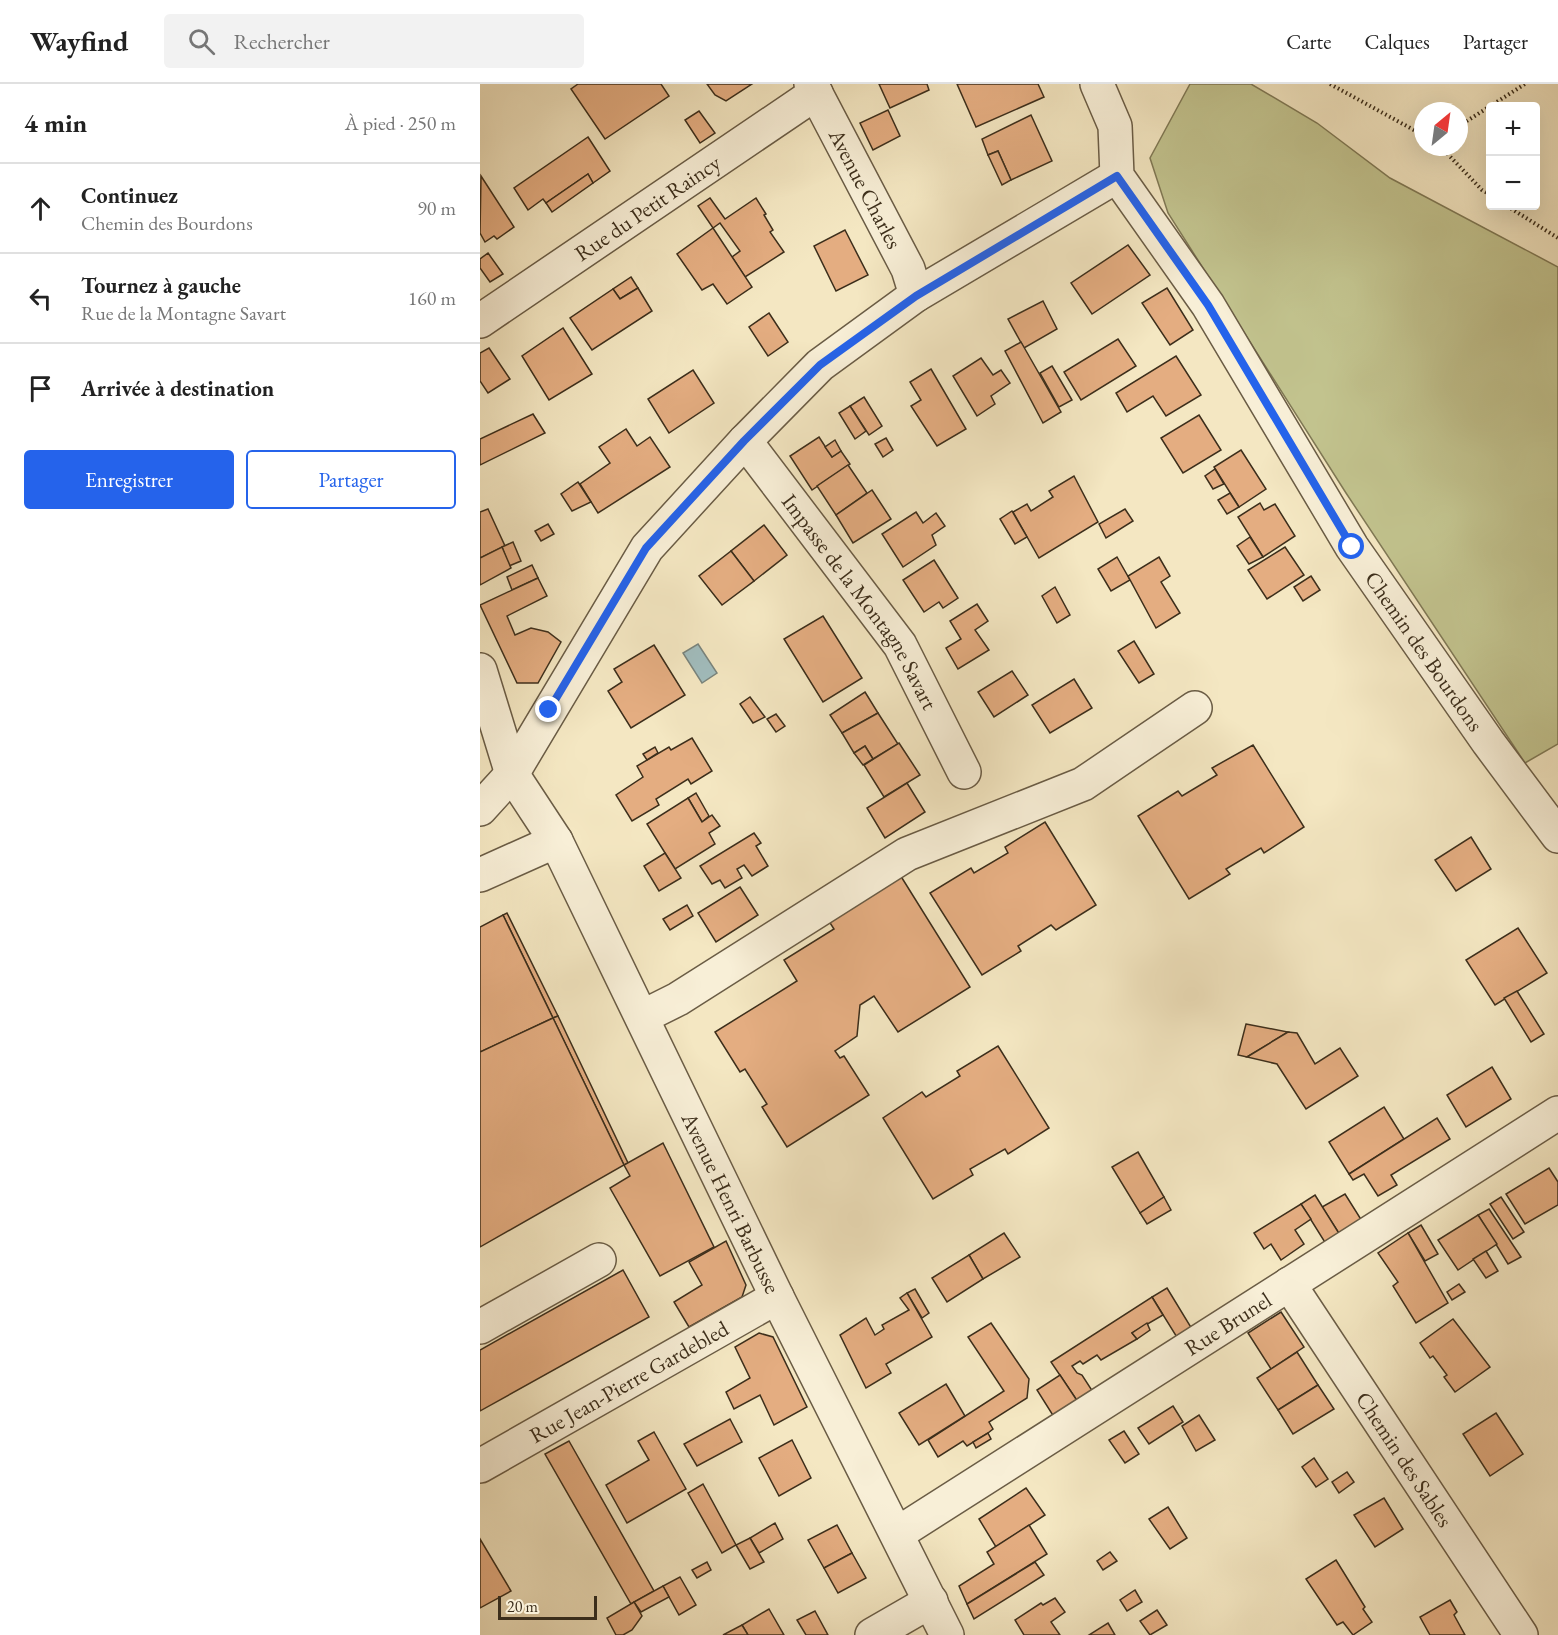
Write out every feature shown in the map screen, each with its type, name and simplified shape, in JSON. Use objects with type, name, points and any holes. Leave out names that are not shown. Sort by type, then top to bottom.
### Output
[{"type":"street","points":[[480,809],[512,774],[646,548],[744,441],[820,365],[916,296],[1117,176],[1115,126],[1097,84]]},
{"type":"street","name":"Avenue Charles","points":[[814,88],[908,269],[916,296]]},
{"type":"street","name":"Rue du Petit Raincy","points":[[480,321],[814,88]]},
{"type":"street","name":"Chemin des Bourdons","points":[[1117,176],[1208,305],[1352,547],[1488,742],[1558,836]]},
{"type":"street","name":"Impasse de la Montagne Savart","points":[[744,441],[900,645],[964,771]]},
{"type":"street","name":"Avenue Henri Barbusse","points":[[480,670],[512,774],[556,841],[777,1297],[947,1635]]},
{"type":"street","points":[[642,1017],[678,999],[907,854],[1083,784],[1195,708]]},
{"type":"street","points":[[480,759],[512,774]]},
{"type":"street","points":[[480,875],[556,841]]},
{"type":"street","name":"Rue Brunel","points":[[897,1534],[1558,1113]]},
{"type":"street","points":[[480,1327],[599,1260]]},
{"type":"street","name":"Chemin des Sables","points":[[1289,1284],[1521,1635]]},
{"type":"street","name":"Rue Jean-Pierre Gardebled","points":[[480,1466],[777,1297]]},
{"type":"street","points":[[872,1635],[931,1601]]},
{"type":"path","points":[[1330,84],[1414,130]]},
{"type":"path","points":[[1468,120],[1525,84]]},
{"type":"path","points":[[1450,156],[1486,192]]},
{"type":"path","points":[[1513,210],[1558,238]]},
{"type":"green space","points":[[1190,84],[1251,84],[1317,123],[1390,178],[1558,267],[1558,744],[1525,763],[1346,493],[1168,213],[1150,158]]},
{"type":"water","points":[[698,644],[717,673],[702,683],[683,653]]},
{"type":"building","points":[[578,84],[661,84],[669,96],[605,139],[571,89]]},
{"type":"building","points":[[707,84],[752,84],[726,101],[715,95]]},
{"type":"building","points":[[879,84],[927,84],[929,90],[890,108]]},
{"type":"building","points":[[957,84],[1038,84],[1044,97],[976,127]]},
{"type":"building","points":[[888,110],[900,136],[873,150],[860,123]]},
{"type":"building","points":[[699,111],[715,133],[700,143],[685,120]]},
{"type":"building","points":[[1031,115],[1052,161],[1011,180],[998,151],[988,155],[982,139]]},
{"type":"building","points":[[588,137],[610,171],[593,183],[588,174],[546,203],[543,199],[528,210],[514,188]]},
{"type":"building","points":[[998,151],[1011,180],[1002,185],[988,155]]},
{"type":"building","points":[[588,174],[593,183],[552,212],[546,203]]},
{"type":"building","points":[[481,176],[514,227],[497,239],[494,236],[485,242],[480,233]]},
{"type":"building","points":[[710,198],[725,219],[756,198],[773,230],[770,232],[784,252],[745,277],[732,257],[740,251],[720,223],[713,228],[698,206]]},
{"type":"building","points":[[713,228],[752,287],[727,304],[713,284],[702,290],[677,254]]},
{"type":"building","points":[[845,230],[868,275],[836,291],[814,246]]},
{"type":"building","points":[[1128,245],[1150,275],[1092,314],[1071,283]]},
{"type":"building","points":[[488,253],[503,274],[490,282],[480,268],[480,259]]},
{"type":"building","points":[[631,277],[638,288],[620,299],[613,289]]},
{"type":"building","points":[[638,288],[652,311],[592,350],[570,318],[613,289],[620,299]]},
{"type":"building","points":[[1167,288],[1193,330],[1170,345],[1142,303]]},
{"type":"building","points":[[1043,301],[1057,329],[1024,348],[1008,319]]},
{"type":"building","points":[[769,313],[788,342],[768,356],[749,327]]},
{"type":"building","points":[[563,328],[592,374],[549,400],[522,356]]},
{"type":"building","points":[[1118,339],[1136,366],[1081,400],[1064,372]]},
{"type":"building","points":[[1021,342],[1061,412],[1043,423],[1005,351]]},
{"type":"building","points":[[489,348],[510,379],[488,393],[480,381],[480,353]]},
{"type":"building","points":[[1176,356],[1201,395],[1166,416],[1153,396],[1127,412],[1116,393]]},
{"type":"building","points":[[981,358],[993,375],[1001,370],[1010,383],[991,396],[995,404],[977,416],[953,376]]},
{"type":"building","points":[[1052,366],[1072,400],[1059,407],[1040,373]]},
{"type":"building","points":[[931,369],[966,429],[937,446],[911,406],[921,400],[910,382]]},
{"type":"building","points":[[693,370],[714,403],[669,433],[648,399]]},
{"type":"building","points":[[864,397],[882,426],[869,435],[850,406]]},
{"type":"building","points":[[850,406],[866,431],[855,439],[839,413]]},
{"type":"building","points":[[533,414],[545,433],[480,465],[480,439]]},
{"type":"building","points":[[1199,415],[1221,450],[1183,473],[1161,438]]},
{"type":"building","points":[[626,429],[637,446],[650,437],[670,467],[598,513],[580,484],[610,463],[599,447]]},
{"type":"building","points":[[819,437],[832,457],[841,451],[850,464],[812,490],[790,456]]},
{"type":"building","points":[[886,438],[893,450],[883,457],[875,444]]},
{"type":"building","points":[[835,440],[841,451],[832,457],[825,447]]},
{"type":"building","points":[[1241,450],[1266,489],[1239,507],[1214,467]]},
{"type":"building","points":[[848,465],[867,493],[836,515],[817,486]]},
{"type":"building","points":[[1215,469],[1224,484],[1213,489],[1205,476]]},
{"type":"building","points":[[1074,476],[1098,522],[1039,558],[1013,512],[1027,504],[1031,511],[1053,497],[1049,491]]},
{"type":"building","points":[[578,482],[591,502],[572,511],[561,494]]},
{"type":"building","points":[[872,490],[891,519],[853,543],[836,515]]},
{"type":"building","points":[[1230,493],[1239,507],[1227,514],[1218,500]]},
{"type":"building","points":[[1260,503],[1264,510],[1275,504],[1295,536],[1263,557],[1238,517]]},
{"type":"building","points":[[488,509],[505,546],[480,558],[480,512]]},
{"type":"building","points":[[1125,509],[1133,521],[1106,538],[1099,524]]},
{"type":"building","points":[[1012,511],[1027,537],[1015,544],[1000,519]]},
{"type":"building","points":[[916,512],[923,523],[936,513],[945,526],[932,535],[936,545],[903,567],[882,534]]},
{"type":"building","points":[[548,524],[554,534],[541,541],[535,531]]},
{"type":"building","points":[[764,525],[787,555],[754,581],[731,551]]},
{"type":"building","points":[[1250,537],[1263,557],[1249,564],[1237,546]]},
{"type":"building","points":[[513,542],[521,561],[509,566],[502,547]]},
{"type":"building","points":[[502,547],[511,568],[480,585],[480,558]]},
{"type":"building","points":[[1285,547],[1304,575],[1267,599],[1248,570]]},
{"type":"building","points":[[731,551],[754,581],[722,605],[699,576]]},
{"type":"building","points":[[1117,557],[1130,580],[1111,591],[1098,569]]},
{"type":"building","points":[[1159,557],[1170,576],[1161,582],[1180,613],[1156,628],[1128,576]]},
{"type":"building","points":[[934,560],[958,598],[943,608],[939,602],[924,612],[903,580]]},
{"type":"building","points":[[532,565],[538,578],[512,590],[507,577]]},
{"type":"building","points":[[1311,576],[1320,590],[1303,601],[1294,587]]},
{"type":"building","points":[[538,578],[547,596],[507,616],[515,635],[531,628],[548,632],[561,642],[538,683],[517,683],[480,605]]},
{"type":"building","points":[[1055,587],[1070,615],[1057,623],[1042,596]]},
{"type":"building","points":[[977,604],[988,621],[975,630],[989,650],[958,669],[946,648],[961,639],[950,621]]},
{"type":"building","points":[[823,616],[862,678],[823,702],[784,639]]},
{"type":"building","points":[[1134,641],[1154,674],[1139,683],[1118,651]]},
{"type":"building","points":[[654,645],[685,695],[631,728],[608,691],[622,682],[614,669]]},
{"type":"building","points":[[1012,671],[1028,695],[994,717],[978,692]]},
{"type":"building","points":[[1074,679],[1092,708],[1050,733],[1032,705]]},
{"type":"building","points":[[865,692],[878,713],[842,733],[830,715]]},
{"type":"building","points":[[750,697],[765,717],[753,723],[740,704]]},
{"type":"building","points":[[878,713],[898,744],[873,759],[865,746],[854,753],[842,733]]},
{"type":"building","points":[[776,714],[785,726],[776,732],[767,719]]},
{"type":"building","points":[[692,738],[712,771],[691,784],[688,779],[656,799],[659,805],[632,821],[616,795],[643,777],[637,766],[669,747],[671,750]]},
{"type":"building","points":[[899,743],[920,775],[884,797],[864,765]]},
{"type":"building","points":[[1253,745],[1304,827],[1264,853],[1261,848],[1226,869],[1230,874],[1189,899],[1138,816],[1178,791],[1182,796],[1217,775],[1212,768]]},
{"type":"building","points":[[865,746],[873,759],[863,765],[854,753]]},
{"type":"building","points":[[655,747],[658,753],[647,760],[643,754]]},
{"type":"building","points":[[907,783],[925,812],[885,838],[867,808]]},
{"type":"building","points":[[696,793],[709,816],[702,822],[688,798]]},
{"type":"building","points":[[688,798],[702,822],[712,815],[720,826],[709,833],[715,844],[675,869],[647,824]]},
{"type":"building","points":[[1045,822],[1096,905],[1056,930],[1051,925],[1018,946],[1021,951],[982,975],[930,893],[971,868],[974,873],[1008,853],[1005,847]]},
{"type":"building","points":[[754,833],[761,843],[756,846],[768,866],[752,876],[744,865],[737,869],[742,878],[725,888],[720,880],[712,884],[700,866]]},
{"type":"building","points":[[1471,837],[1491,869],[1456,891],[1435,860]]},
{"type":"building","points":[[665,853],[681,878],[659,891],[644,866]]},
{"type":"building","points":[[897,870],[970,987],[898,1032],[874,996],[860,1005],[857,1036],[835,1051],[840,1058],[844,1056],[869,1095],[787,1147],[762,1107],[767,1104],[745,1069],[740,1072],[715,1032],[797,981],[784,960],[834,929],[825,915]]},
{"type":"building","points":[[740,887],[758,915],[716,942],[698,913]]},
{"type":"building","points":[[687,905],[693,916],[670,930],[663,919]]},
{"type":"building","points":[[507,913],[558,1016],[553,1018],[503,915]]},
{"type":"building","points":[[503,915],[553,1018],[480,1052],[480,927]]},
{"type":"building","points":[[1518,928],[1547,973],[1495,1005],[1466,960]]},
{"type":"building","points":[[1517,991],[1544,1034],[1531,1042],[1504,998]]},
{"type":"building","points":[[558,1016],[628,1163],[624,1165],[553,1018]]},
{"type":"building","points":[[553,1018],[624,1165],[480,1247],[480,1052]]},
{"type":"building","points":[[1246,1024],[1288,1032],[1247,1057],[1238,1055]]},
{"type":"building","points":[[1288,1032],[1297,1033],[1315,1064],[1340,1048],[1358,1076],[1306,1109],[1277,1064],[1247,1057]]},
{"type":"building","points":[[998,1046],[1049,1128],[1008,1154],[1005,1149],[970,1169],[973,1175],[933,1199],[883,1118],[922,1092],[926,1097],[960,1076],[957,1071]]},
{"type":"building","points":[[1492,1067],[1511,1099],[1466,1127],[1447,1095]]},
{"type":"building","points":[[1384,1107],[1404,1139],[1349,1174],[1329,1142]]},
{"type":"building","points":[[1437,1118],[1450,1139],[1391,1175],[1397,1185],[1378,1196],[1364,1174],[1353,1180],[1349,1174]]},
{"type":"building","points":[[663,1143],[714,1247],[660,1276],[610,1188],[630,1176],[624,1165]]},
{"type":"building","points":[[1138,1152],[1164,1197],[1140,1213],[1112,1167]]},
{"type":"building","points":[[1549,1168],[1558,1182],[1558,1205],[1525,1224],[1506,1194]]},
{"type":"building","points":[[1345,1194],[1362,1221],[1340,1235],[1322,1207]]},
{"type":"building","points":[[1315,1195],[1340,1235],[1326,1244],[1301,1204]]},
{"type":"building","points":[[1164,1197],[1171,1210],[1147,1224],[1140,1213]]},
{"type":"building","points":[[1501,1197],[1524,1232],[1513,1239],[1490,1204]]},
{"type":"building","points":[[1301,1204],[1311,1219],[1295,1230],[1304,1244],[1281,1260],[1271,1244],[1264,1249],[1254,1233]]},
{"type":"building","points":[[1489,1209],[1521,1257],[1508,1264],[1478,1215]]},
{"type":"building","points":[[1478,1215],[1497,1244],[1458,1270],[1438,1240]]},
{"type":"building","points":[[1421,1225],[1438,1254],[1425,1261],[1408,1233]]},
{"type":"building","points":[[1004,1233],[1020,1257],[983,1279],[969,1255]]},
{"type":"building","points":[[1408,1233],[1448,1303],[1416,1323],[1393,1286],[1398,1282],[1378,1253]]},
{"type":"building","points":[[726,1241],[746,1285],[742,1297],[689,1327],[674,1302],[702,1285],[689,1262]]},
{"type":"building","points":[[1486,1251],[1498,1271],[1486,1278],[1473,1259]]},
{"type":"building","points":[[969,1255],[983,1279],[947,1302],[932,1278]]},
{"type":"building","points":[[623,1270],[649,1317],[480,1411],[480,1350]]},
{"type":"building","points":[[1459,1284],[1465,1292],[1452,1300],[1447,1292]]},
{"type":"building","points":[[1167,1288],[1192,1329],[1178,1339],[1152,1297]]},
{"type":"building","points":[[915,1289],[929,1313],[922,1318],[907,1293]]},
{"type":"building","points":[[907,1293],[932,1337],[886,1364],[891,1373],[866,1388],[840,1335],[866,1318],[875,1335],[884,1329],[882,1325],[909,1310],[900,1298]]},
{"type":"building","points":[[1152,1297],[1163,1315],[1132,1333],[1137,1339],[1101,1360],[1097,1355],[1083,1364],[1080,1361],[1072,1366],[1077,1373],[1082,1375],[1093,1392],[1078,1402],[1051,1362]]},
{"type":"building","points":[[1281,1312],[1304,1347],[1271,1369],[1248,1333]]},
{"type":"building","points":[[1453,1319],[1490,1367],[1455,1392],[1444,1377],[1447,1375],[1433,1356],[1430,1358],[1420,1343]]},
{"type":"building","points":[[991,1323],[1029,1379],[1027,1398],[989,1422],[993,1429],[988,1433],[967,1446],[963,1441],[938,1457],[928,1440],[1004,1391],[968,1337]]},
{"type":"building","points":[[1147,1323],[1150,1330],[1137,1339],[1132,1333]]},
{"type":"building","points":[[759,1333],[773,1337],[807,1407],[774,1425],[760,1395],[734,1409],[726,1392],[750,1378],[735,1347]]},
{"type":"building","points":[[1297,1352],[1318,1385],[1278,1410],[1257,1378]]},
{"type":"building","points":[[1060,1375],[1078,1402],[1054,1417],[1037,1390]]},
{"type":"building","points":[[946,1384],[965,1416],[919,1445],[899,1413]]},
{"type":"building","points":[[1318,1385],[1334,1409],[1293,1434],[1278,1410]]},
{"type":"building","points":[[1173,1406],[1183,1422],[1149,1444],[1138,1428]]},
{"type":"building","points":[[1496,1413],[1523,1454],[1490,1476],[1463,1434]]},
{"type":"building","points":[[1199,1415],[1215,1440],[1196,1451],[1182,1426]]},
{"type":"building","points":[[730,1419],[742,1442],[697,1466],[684,1444]]},
{"type":"building","points":[[1124,1431],[1139,1454],[1125,1463],[1109,1440]]},
{"type":"building","points":[[654,1432],[686,1489],[627,1523],[606,1485],[649,1460],[638,1441]]},
{"type":"building","points":[[988,1433],[991,1439],[976,1448],[973,1442]]},
{"type":"building","points":[[792,1440],[811,1478],[779,1496],[759,1458]]},
{"type":"building","points":[[569,1441],[654,1591],[631,1604],[545,1454]]},
{"type":"building","points":[[1314,1458],[1328,1479],[1316,1487],[1302,1467]]},
{"type":"building","points":[[1347,1472],[1354,1482],[1339,1493],[1332,1482]]},
{"type":"building","points":[[703,1484],[736,1545],[722,1553],[688,1493]]},
{"type":"building","points":[[1026,1488],[1045,1515],[996,1547],[979,1519]]},
{"type":"building","points":[[1384,1498],[1403,1529],[1375,1547],[1354,1515]]},
{"type":"building","points":[[1168,1507],[1187,1538],[1170,1549],[1149,1519]]},
{"type":"building","points":[[775,1523],[783,1539],[759,1553],[750,1538]]},
{"type":"building","points":[[837,1525],[852,1553],[824,1568],[808,1540]]},
{"type":"building","points":[[1029,1525],[1047,1554],[967,1604],[959,1586],[994,1564],[987,1552]]},
{"type":"building","points":[[750,1538],[764,1562],[750,1569],[736,1545]]},
{"type":"building","points":[[480,1539],[511,1591],[480,1608]]},
{"type":"building","points":[[1110,1552],[1117,1561],[1103,1570],[1097,1561]]},
{"type":"building","points":[[852,1553],[866,1578],[838,1593],[824,1568]]},
{"type":"building","points":[[1336,1560],[1372,1622],[1353,1635],[1343,1622],[1337,1625],[1306,1579]]},
{"type":"building","points":[[707,1562],[711,1570],[697,1578],[692,1570]]},
{"type":"building","points":[[1035,1562],[1044,1575],[974,1619],[967,1604]]},
{"type":"building","points":[[680,1577],[696,1605],[679,1615],[663,1586]]},
{"type":"building","points":[[663,1586],[669,1597],[641,1612],[634,1602]]},
{"type":"building","points":[[1135,1590],[1142,1602],[1127,1611],[1120,1600]]},
{"type":"building","points":[[1055,1598],[1065,1612],[1051,1622],[1060,1635],[1024,1635],[1015,1620],[1041,1603],[1043,1605]]},
{"type":"building","points":[[1450,1600],[1457,1612],[1454,1615],[1465,1635],[1430,1635],[1420,1617]]},
{"type":"building","points":[[634,1602],[642,1616],[632,1630],[623,1635],[616,1635],[607,1618]]},
{"type":"building","points":[[769,1609],[784,1635],[748,1635],[742,1625]]},
{"type":"building","points":[[1157,1610],[1167,1625],[1150,1635],[1140,1621]]},
{"type":"building","points":[[815,1611],[828,1635],[806,1635],[797,1620]]},
{"type":"building","points":[[1108,1623],[1115,1635],[1089,1635]]},
{"type":"building","points":[[742,1625],[748,1635],[723,1635]]},
{"type":"route","points":[[549,710],[646,548],[744,441],[820,365],[916,296],[1117,176],[1208,305],[1352,547]]}]
